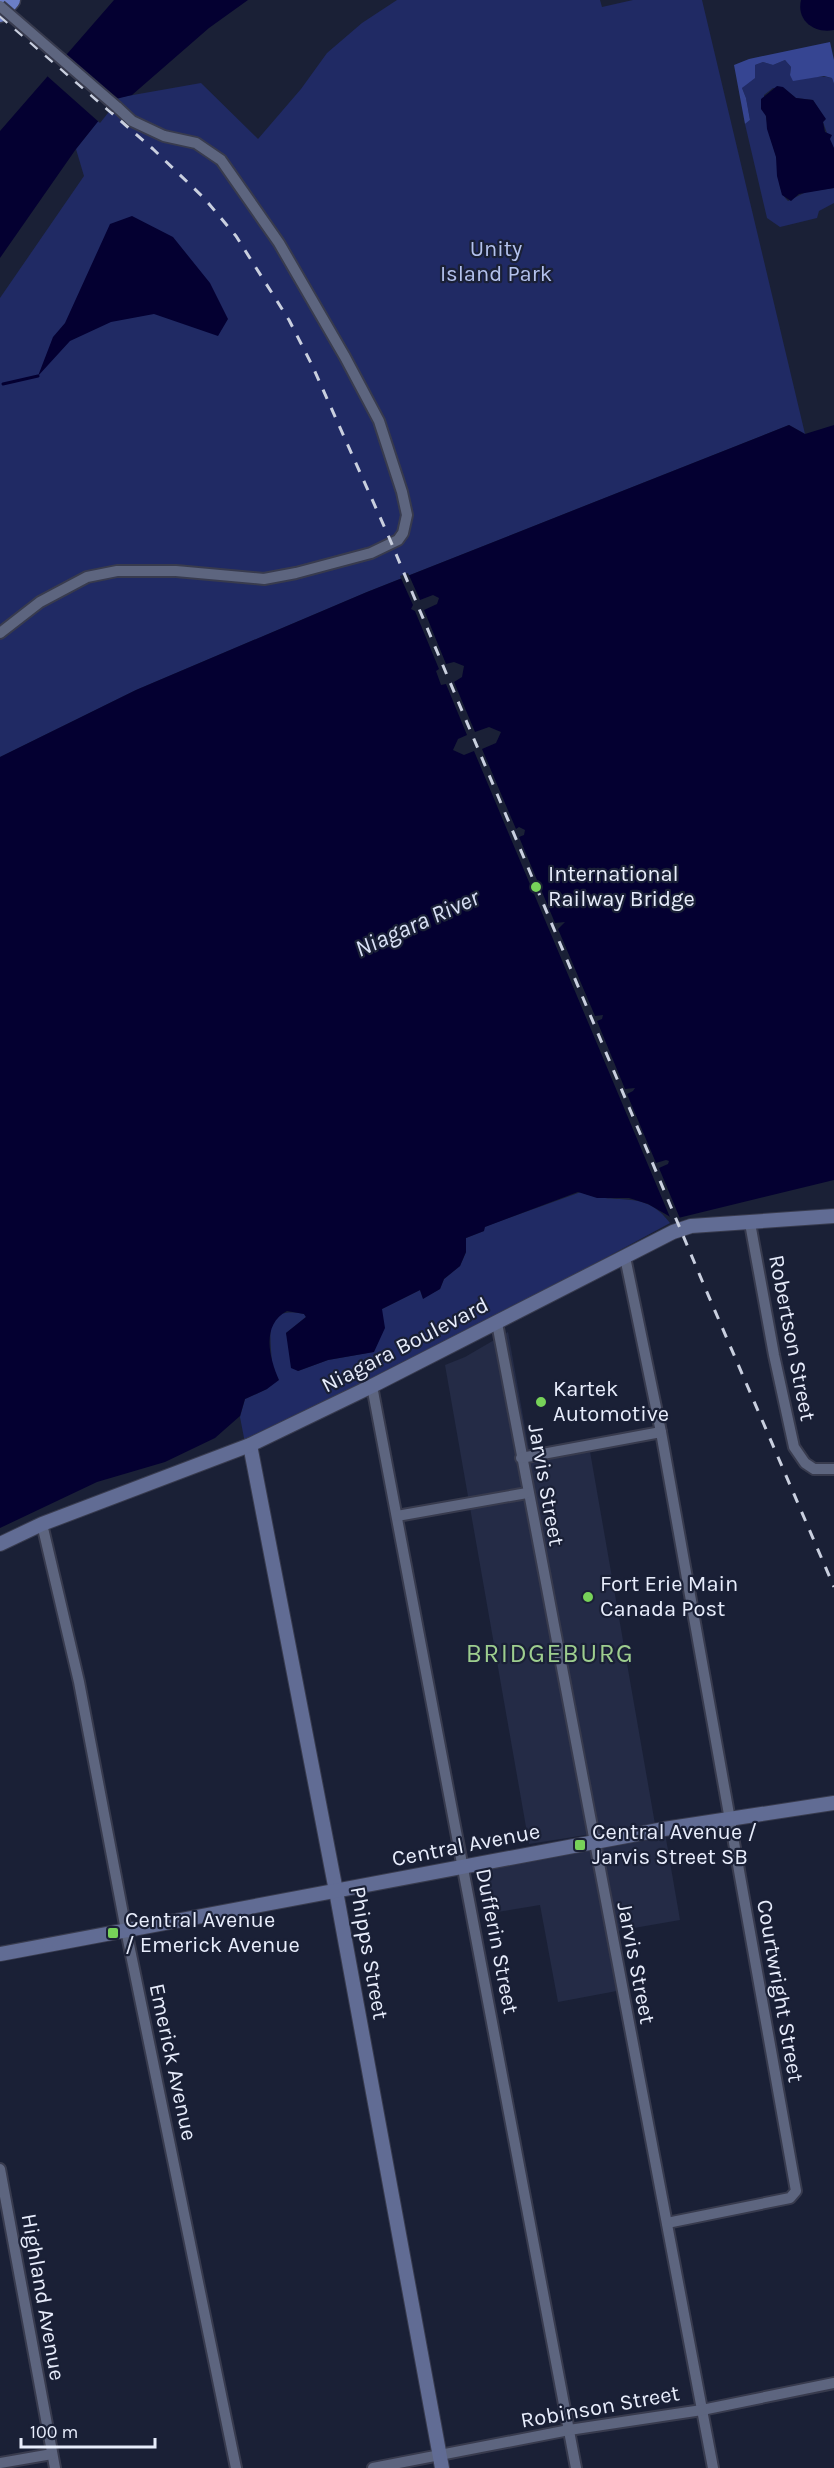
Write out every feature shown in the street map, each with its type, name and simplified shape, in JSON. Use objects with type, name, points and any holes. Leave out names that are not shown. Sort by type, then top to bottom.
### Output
[{"type":"highway","points":[[0,13],[11,0]]},
{"type":"main road","name":"Niagara Boulevard","points":[[0,1544],[42,1524],[250,1446],[673,1232],[691,1226],[834,1216]]},
{"type":"main road","name":"Phipps Street","points":[[250,1446],[336,1891],[441,2462]]},
{"type":"main road","name":"Central Avenue","points":[[0,1954],[593,1842],[834,1803]]},
{"type":"street","points":[[0,6],[132,121],[164,135],[196,143],[221,160],[279,243],[374,412],[390,452],[407,515],[403,533],[398,540],[370,553],[297,573],[264,579],[176,571],[117,572],[87,577],[40,602],[0,633]]},
{"type":"street","name":"Robertson Street","points":[[750,1223],[774,1355],[794,1447],[805,1463],[814,1469],[825,1471],[834,1469]]},
{"type":"street","name":"Courtwright Street","points":[[625,1257],[662,1432],[796,2191],[790,2198],[667,2223]]},
{"type":"street","name":"Jarvis Street","points":[[497,1323],[527,1493],[712,2468]]},
{"type":"street","name":"Dufferin Street","points":[[372,1386],[576,2468]]},
{"type":"street","points":[[521,1458],[662,1432]]},
{"type":"street","points":[[397,1516],[527,1493]]},
{"type":"street","name":"Emerick Avenue","points":[[42,1524],[79,1682],[126,1930],[236,2468]]},
{"type":"street","name":"Highland Avenue","points":[[0,2169],[55,2468]]},
{"type":"street","name":"Robinson Street","points":[[373,2468],[441,2462],[569,2430],[702,2410],[834,2383]]},
{"type":"street","points":[[0,2463],[52,2454]]},
{"type":"shaded area","points":[[830,42],[834,60],[834,84],[832,78],[824,76],[793,81],[790,75],[791,67],[785,60],[773,65],[763,62],[755,65],[755,78],[742,88],[750,120],[745,124],[734,65],[749,59]]},
{"type":"shaded area","points":[[508,1332],[529,1450],[588,1440],[655,1824],[529,1844],[445,1365],[465,1357]]},
{"type":"shaded area","points":[[665,1833],[680,1920],[611,1932],[622,1990],[558,2002],[540,1905],[485,1914],[476,1868]]},
{"type":"green space","name":"Unity Island Park","points":[[397,0],[600,0],[602,7],[633,0],[702,0],[805,434],[789,425],[367,592],[136,690],[0,757],[0,298],[84,176],[76,149],[116,98],[201,83],[258,139],[301,89],[327,53],[362,23]]},
{"type":"green space","points":[[785,60],[791,67],[790,75],[795,77],[832,78],[834,84],[834,148],[823,122],[825,119],[813,100],[796,98],[783,88],[773,88],[764,95],[766,118],[777,162],[781,191],[788,201],[806,192],[834,188],[834,203],[819,211],[817,218],[780,227],[767,218],[745,124],[750,120],[742,88],[755,65],[763,62],[773,65]]},
{"type":"green space","points":[[581,1192],[605,1198],[639,1201],[660,1212],[670,1223],[526,1301],[245,1443],[240,1417],[245,1399],[267,1389],[272,1365],[272,1324],[276,1318],[282,1314],[291,1313],[304,1314],[306,1317],[286,1333],[298,1371],[328,1360],[373,1352],[382,1332],[382,1309],[420,1290],[423,1298],[440,1289],[444,1279],[460,1266],[466,1252],[466,1238],[484,1231],[484,1227]]},
{"type":"water","points":[[114,0],[248,0],[209,28],[132,95],[116,99],[76,149],[0,258],[0,131]]},
{"type":"water","points":[[801,0],[834,0],[834,30],[820,30],[808,24],[801,14]]},
{"type":"water","points":[[777,86],[783,87],[796,98],[813,100],[826,119],[823,122],[825,132],[832,135],[830,139],[834,148],[834,188],[799,194],[791,201],[782,195],[766,116],[761,109],[761,99]]},
{"type":"water","points":[[132,216],[173,237],[210,283],[228,319],[218,336],[154,314],[111,322],[70,341],[38,376],[53,337],[65,323],[110,224]]},
{"type":"water","name":"Niagara River","points":[[789,425],[805,434],[834,425],[834,1180],[674,1219],[648,1204],[629,1198],[597,1198],[578,1192],[485,1227],[484,1231],[466,1238],[466,1252],[460,1266],[444,1279],[440,1289],[423,1299],[420,1290],[382,1309],[385,1328],[374,1352],[328,1360],[298,1371],[291,1368],[286,1333],[306,1317],[304,1314],[287,1311],[273,1324],[270,1333],[270,1352],[279,1380],[267,1389],[245,1399],[240,1416],[215,1438],[165,1462],[97,1482],[0,1528],[0,757],[136,690],[367,592]]},
{"type":"pier","points":[[62,56],[116,103],[100,123],[46,75]]},
{"type":"pier","name":"International Railway Bridge","points":[[408,573],[420,600],[433,595],[439,598],[437,604],[424,610],[446,664],[454,662],[464,666],[462,677],[454,682],[475,732],[489,727],[501,732],[496,743],[482,749],[516,829],[519,827],[525,830],[524,835],[519,837],[555,923],[565,922],[558,929],[595,1016],[603,1015],[602,1019],[597,1021],[625,1089],[635,1088],[627,1094],[656,1163],[669,1161],[668,1164],[659,1168],[681,1221],[672,1222],[474,751],[464,755],[453,750],[458,739],[467,735],[446,684],[441,685],[436,671],[439,669],[415,611],[411,609],[413,605],[400,576]]},
{"type":"waterway","points":[[3,384],[38,376]]},
{"type":"railway","points":[[0,16],[153,149],[204,198],[236,236],[289,320],[312,365],[388,535],[706,1290],[834,1587]]},
{"type":"place","name":"International Railway Bridge","points":[[536,887]]},
{"type":"place","name":"Kartek Automotive","points":[[541,1402]]},
{"type":"place","name":"Fort Erie Main Canada Post","points":[[588,1597]]},
{"type":"place","name":"Central Avenue / Jarvis Street SB","points":[[580,1845]]},
{"type":"place","name":"Central Avenue / Emerick Avenue","points":[[113,1933]]},
{"type":"district","name":"BRIDGEBURG","points":[[550,1653]]}]
